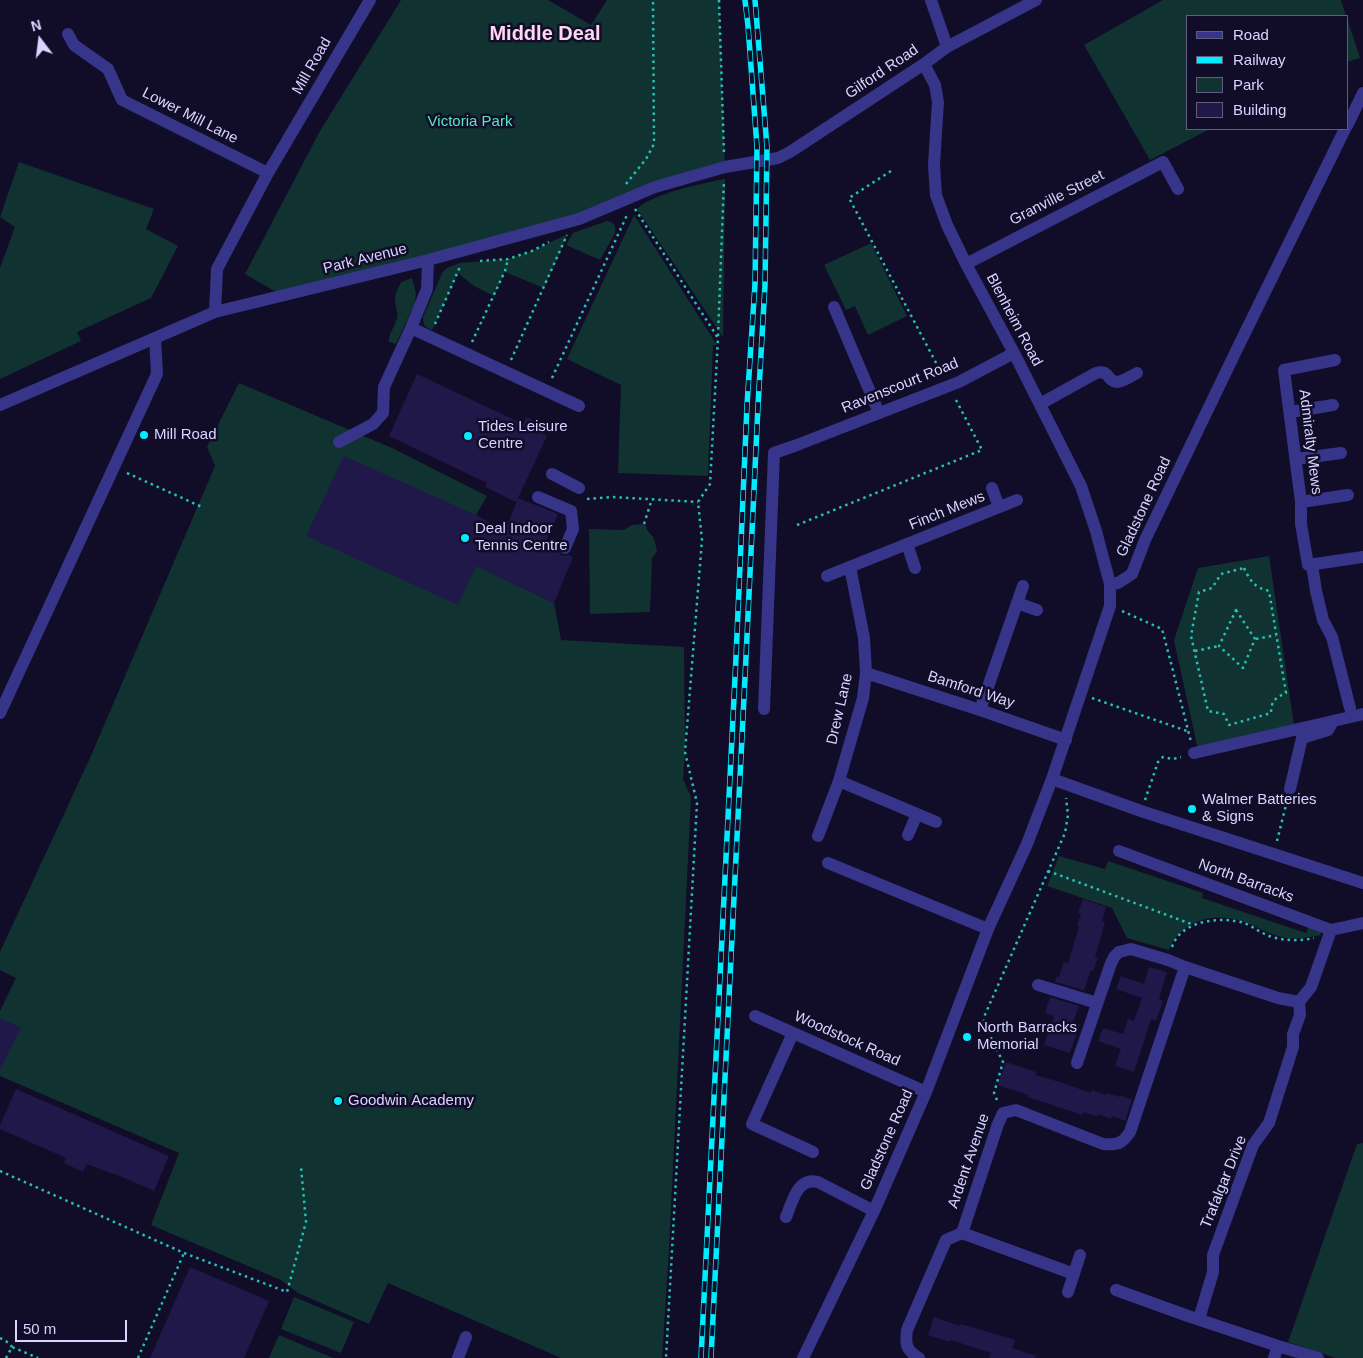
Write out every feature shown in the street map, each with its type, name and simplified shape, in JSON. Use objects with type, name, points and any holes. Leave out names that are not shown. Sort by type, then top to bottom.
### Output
[{"type":"street","name":"Mill Road","points":[[215,312],[218,269],[268,173],[370,0]]},
{"type":"street","points":[[931,0],[947,47]]},
{"type":"street","name":"Gilford Road","points":[[744,164],[778,158],[790,152],[947,47],[1036,0]]},
{"type":"street","name":"Lower Mill Lane","points":[[68,34],[74,45],[108,68],[122,100],[268,173]]},
{"type":"street","name":"Blenheim Road","points":[[924,64],[935,86],[938,102],[934,166],[936,195],[946,225],[1014,353],[1081,486],[1096,531],[1110,584]]},
{"type":"street","name":"Gladstone Road","points":[[1348,123],[1363,92]]},
{"type":"street","name":"Gladstone Road","points":[[803,1358],[874,1211],[926,1092],[988,929],[1027,844],[1066,740],[1110,606],[1110,584],[1118,583],[1132,574],[1154,522],[1345,130]]},
{"type":"street","name":"Granville Street","points":[[966,264],[1163,162],[1178,189]]},
{"type":"street","name":"Park Avenue","points":[[0,406],[215,312],[428,260],[579,219],[655,187],[744,164]]},
{"type":"street","points":[[339,442],[373,424],[383,413],[384,387],[427,289],[428,260]]},
{"type":"street","points":[[834,306],[879,413]]},
{"type":"street","points":[[411,328],[579,406]]},
{"type":"street","points":[[0,713],[5,688],[114,468],[157,374],[155,338]]},
{"type":"street","name":"Ravenscourt Road","points":[[764,709],[774,452],[948,386],[1014,353]]},
{"type":"street","name":"Admiralty Mews","points":[[1335,360],[1284,370],[1301,502],[1302,535],[1308,565],[1312,565],[1323,620],[1332,636],[1350,708]]},
{"type":"street","points":[[1040,404],[1101,371],[1105,372],[1113,381],[1118,382],[1137,373]]},
{"type":"street","points":[[1290,412],[1333,405]]},
{"type":"street","points":[[1296,459],[1341,453]]},
{"type":"street","points":[[552,474],[579,488]]},
{"type":"street","name":"Finch Mews","points":[[992,488],[999,507]]},
{"type":"street","points":[[1301,502],[1348,495]]},
{"type":"street","points":[[538,497],[570,511],[573,529],[565,548]]},
{"type":"street","name":"Finch Mews","points":[[826,576],[1017,500]]},
{"type":"street","name":"Finch Mews","points":[[907,544],[915,568]]},
{"type":"street","points":[[1312,565],[1363,557]]},
{"type":"street","name":"Drew Lane","points":[[818,836],[839,781],[863,698],[866,673],[864,638],[850,566]]},
{"type":"street","points":[[980,710],[1023,586]]},
{"type":"street","points":[[1017,603],[1037,610]]},
{"type":"street","name":"Bamford Way","points":[[866,673],[1066,740]]},
{"type":"street","points":[[1194,753],[1363,714]]},
{"type":"street","points":[[1290,790],[1302,738],[1328,730],[1333,721]]},
{"type":"street","points":[[839,781],[936,822]]},
{"type":"street","points":[[1050,784],[1141,810],[1363,883]]},
{"type":"street","points":[[908,835],[917,814]]},
{"type":"street","name":"North Barracks","points":[[1119,851],[1330,930]]},
{"type":"street","points":[[828,863],[988,929]]},
{"type":"street","points":[[1077,1063],[1110,966],[1114,957],[1119,952],[1131,949],[1278,998],[1299,1002],[1311,987],[1330,930],[1363,923]]},
{"type":"street","name":"Ardent Avenue","points":[[962,1233],[1002,1113],[1016,1110],[1103,1144],[1115,1145],[1124,1141],[1130,1132],[1185,967]]},
{"type":"street","points":[[1038,985],[1097,1003]]},
{"type":"street","name":"Trafalgar Drive","points":[[1199,1319],[1213,1272],[1213,1255],[1253,1145],[1269,1123],[1293,1047],[1293,1034],[1300,1015],[1299,1002]]},
{"type":"street","name":"Woodstock Road","points":[[755,1016],[926,1092]]},
{"type":"street","points":[[793,1033],[752,1124],[812,1152]]},
{"type":"street","points":[[786,1217],[798,1189],[811,1180],[874,1211]]},
{"type":"street","points":[[918,1358],[910,1352],[905,1341],[907,1330],[946,1240],[962,1233],[1074,1274]]},
{"type":"street","points":[[1068,1292],[1080,1255]]},
{"type":"street","points":[[1116,1290],[1199,1319],[1276,1352],[1318,1358]]},
{"type":"street","points":[[458,1358],[466,1337]]},
{"type":"path","points":[[629,198],[623,187],[646,159],[654,144],[653,0]]},
{"type":"path","points":[[666,1358],[697,803],[685,752],[702,540],[698,502],[710,484],[725,168],[719,0]]},
{"type":"path","points":[[796,525],[982,450],[849,198],[891,171]]},
{"type":"path","points":[[546,391],[622,225],[633,206],[718,338]]},
{"type":"path","points":[[505,372],[568,234]]},
{"type":"path","points":[[466,354],[505,272],[508,259]]},
{"type":"path","points":[[429,337],[458,272],[460,263]]},
{"type":"path","points":[[114,468],[202,507]]},
{"type":"path","points":[[585,500],[613,497],[698,502]]},
{"type":"path","points":[[644,524],[652,499]]},
{"type":"path","points":[[1244,568],[1250,580],[1258,588],[1269,591],[1276,635],[1286,693],[1276,698],[1271,705],[1271,713],[1229,724],[1224,714],[1208,711],[1191,636],[1199,592],[1212,588],[1221,574],[1244,568]]},
{"type":"path","points":[[1110,606],[1162,629],[1194,753],[1173,759],[1164,758],[1158,762],[1141,810]]},
{"type":"path","points":[[1219,646],[1236,610],[1255,639]]},
{"type":"path","points":[[1255,639],[1276,635]]},
{"type":"path","points":[[1219,646],[1243,668],[1255,639]]},
{"type":"path","points":[[1194,651],[1219,646]]},
{"type":"path","points":[[1081,694],[1187,731]]},
{"type":"path","points":[[1002,1113],[994,1093],[1003,1062],[984,1024],[984,1017],[1065,833],[1068,815],[1066,796],[1050,784]]},
{"type":"path","points":[[1279,834],[1290,790]]},
{"type":"path","points":[[1048,871],[1194,924]]},
{"type":"path","points":[[1168,960],[1174,942],[1182,933],[1194,924],[1212,920],[1242,923],[1273,938],[1289,940],[1321,937],[1330,930]]},
{"type":"path","points":[[0,1171],[184,1253],[287,1292],[306,1222],[301,1167]]},
{"type":"path","points":[[138,1358],[184,1253]]},
{"type":"path","points":[[0,1338],[12,1347],[38,1358]]},
{"type":"path","points":[[6,1358],[12,1347]]},
{"type":"green space","name":"Victoria Park","points":[[401,0],[548,0],[591,25],[607,0],[719,0],[725,167],[579,219],[283,296],[245,274],[320,131]]},
{"type":"green space","points":[[1163,0],[1341,0],[1346,15],[1186,15],[1186,130],[1208,130],[1150,160],[1084,45]]},
{"type":"green space","points":[[1348,21],[1360,58],[1348,62]]},
{"type":"green space","points":[[19,162],[154,209],[146,229],[178,246],[151,298],[77,332],[81,341],[0,379],[0,268],[15,227],[0,217]]},
{"type":"green space","points":[[725,179],[723,337],[637,209],[665,194]]},
{"type":"green space","points":[[634,215],[717,345],[713,345],[708,476],[618,473],[621,385],[567,359]]},
{"type":"green space","points":[[607,221],[614,225],[615,233],[600,260],[566,245],[573,233]]},
{"type":"green space","points":[[568,234],[544,288],[505,272],[494,296],[474,286],[458,273],[432,330],[423,322],[423,317],[442,273],[447,268],[460,263],[508,259],[532,251]]},
{"type":"green space","points":[[871,243],[907,316],[868,335],[855,306],[846,310],[824,265]]},
{"type":"green space","points":[[412,278],[416,293],[415,303],[396,344],[389,342],[397,315],[396,292],[401,282]]},
{"type":"green space","name":"Goodwin Academy","points":[[239,383],[392,448],[487,496],[476,515],[477,566],[554,603],[561,640],[684,647],[685,752],[683,779],[691,797],[662,1358],[561,1358],[388,1283],[369,1324],[298,1293],[281,1280],[151,1225],[179,1153],[0,1076],[0,1011],[16,978],[0,970],[0,952],[90,758],[215,466],[207,447]]},
{"type":"green space","points":[[644,524],[654,538],[657,551],[652,558],[650,612],[590,614],[589,529],[624,530],[632,525]]},
{"type":"green space","points":[[1269,556],[1294,725],[1198,750],[1174,640],[1198,568]]},
{"type":"green space","points":[[1059,856],[1105,869],[1108,861],[1203,893],[1202,898],[1306,933],[1310,925],[1320,931],[1321,935],[1291,939],[1233,919],[1210,918],[1190,925],[1182,931],[1174,940],[1169,950],[1127,938],[1112,908],[1047,886]]},
{"type":"green space","points":[[1363,1143],[1363,1358],[1336,1358],[1288,1342],[1357,1144]]},
{"type":"green space","points":[[294,1297],[354,1322],[341,1353],[281,1329]]},
{"type":"green space","points":[[279,1335],[333,1358],[269,1358]]},
{"type":"building","name":"Tides Leisure Centre","points":[[417,374],[523,424],[526,417],[544,425],[541,433],[547,436],[516,502],[485,487],[487,483],[389,436]]},
{"type":"building","points":[[344,456],[476,515],[505,531],[518,498],[558,514],[544,545],[558,551],[562,556],[568,555],[573,557],[554,603],[476,566],[458,605],[306,536]]},
{"type":"building","points":[[1083,899],[1106,907],[1102,921],[1105,922],[1095,957],[1098,958],[1093,971],[1091,970],[1084,990],[1055,982],[1057,976],[1059,977],[1064,962],[1068,963],[1079,927],[1077,926],[1081,914],[1078,913]]},
{"type":"building","points":[[1149,967],[1167,972],[1159,999],[1163,1001],[1156,1021],[1151,1019],[1134,1072],[1115,1066],[1121,1049],[1098,1041],[1103,1028],[1123,1034],[1128,1019],[1134,1021],[1142,998],[1116,989],[1121,976],[1144,984]]},
{"type":"building","points":[[1050,997],[1079,1006],[1073,1022],[1080,1024],[1070,1053],[1044,1045],[1054,1016],[1045,1013]]},
{"type":"building","points":[[0,1018],[21,1028],[0,1070]]},
{"type":"building","points":[[1006,1062],[1036,1072],[1035,1075],[1091,1093],[1092,1090],[1106,1095],[1107,1093],[1119,1097],[1120,1095],[1132,1100],[1125,1121],[1112,1116],[1111,1119],[1098,1114],[1098,1117],[1084,1112],[1082,1115],[998,1085]]},
{"type":"building","points":[[16,1089],[169,1156],[154,1191],[87,1164],[83,1172],[64,1163],[66,1158],[0,1129]]},
{"type":"building","points":[[190,1267],[269,1301],[244,1358],[150,1358]]},
{"type":"building","points":[[934,1317],[960,1326],[961,1324],[1015,1340],[1012,1348],[1036,1356],[1035,1358],[989,1358],[991,1353],[951,1340],[950,1342],[928,1335]]},
{"type":"railway","points":[[701,1358],[747,405],[755,284],[757,147],[745,0]]},
{"type":"railway","points":[[711,1358],[765,285],[767,147],[755,0]]},
{"type":"place","name":"Mill Road","points":[[144,435]]},
{"type":"place","name":"Tides Leisure Centre","points":[[468,436]]},
{"type":"place","name":"Deal Indoor Tennis Centre","points":[[465,538]]},
{"type":"place","name":"Walmer Batteries & Signs","points":[[1192,809]]},
{"type":"place","name":"North Barracks Memorial","points":[[967,1037]]},
{"type":"place","name":"Goodwin Academy","points":[[338,1101]]},
{"type":"district","name":"Middle Deal","points":[[545,34]]}]
